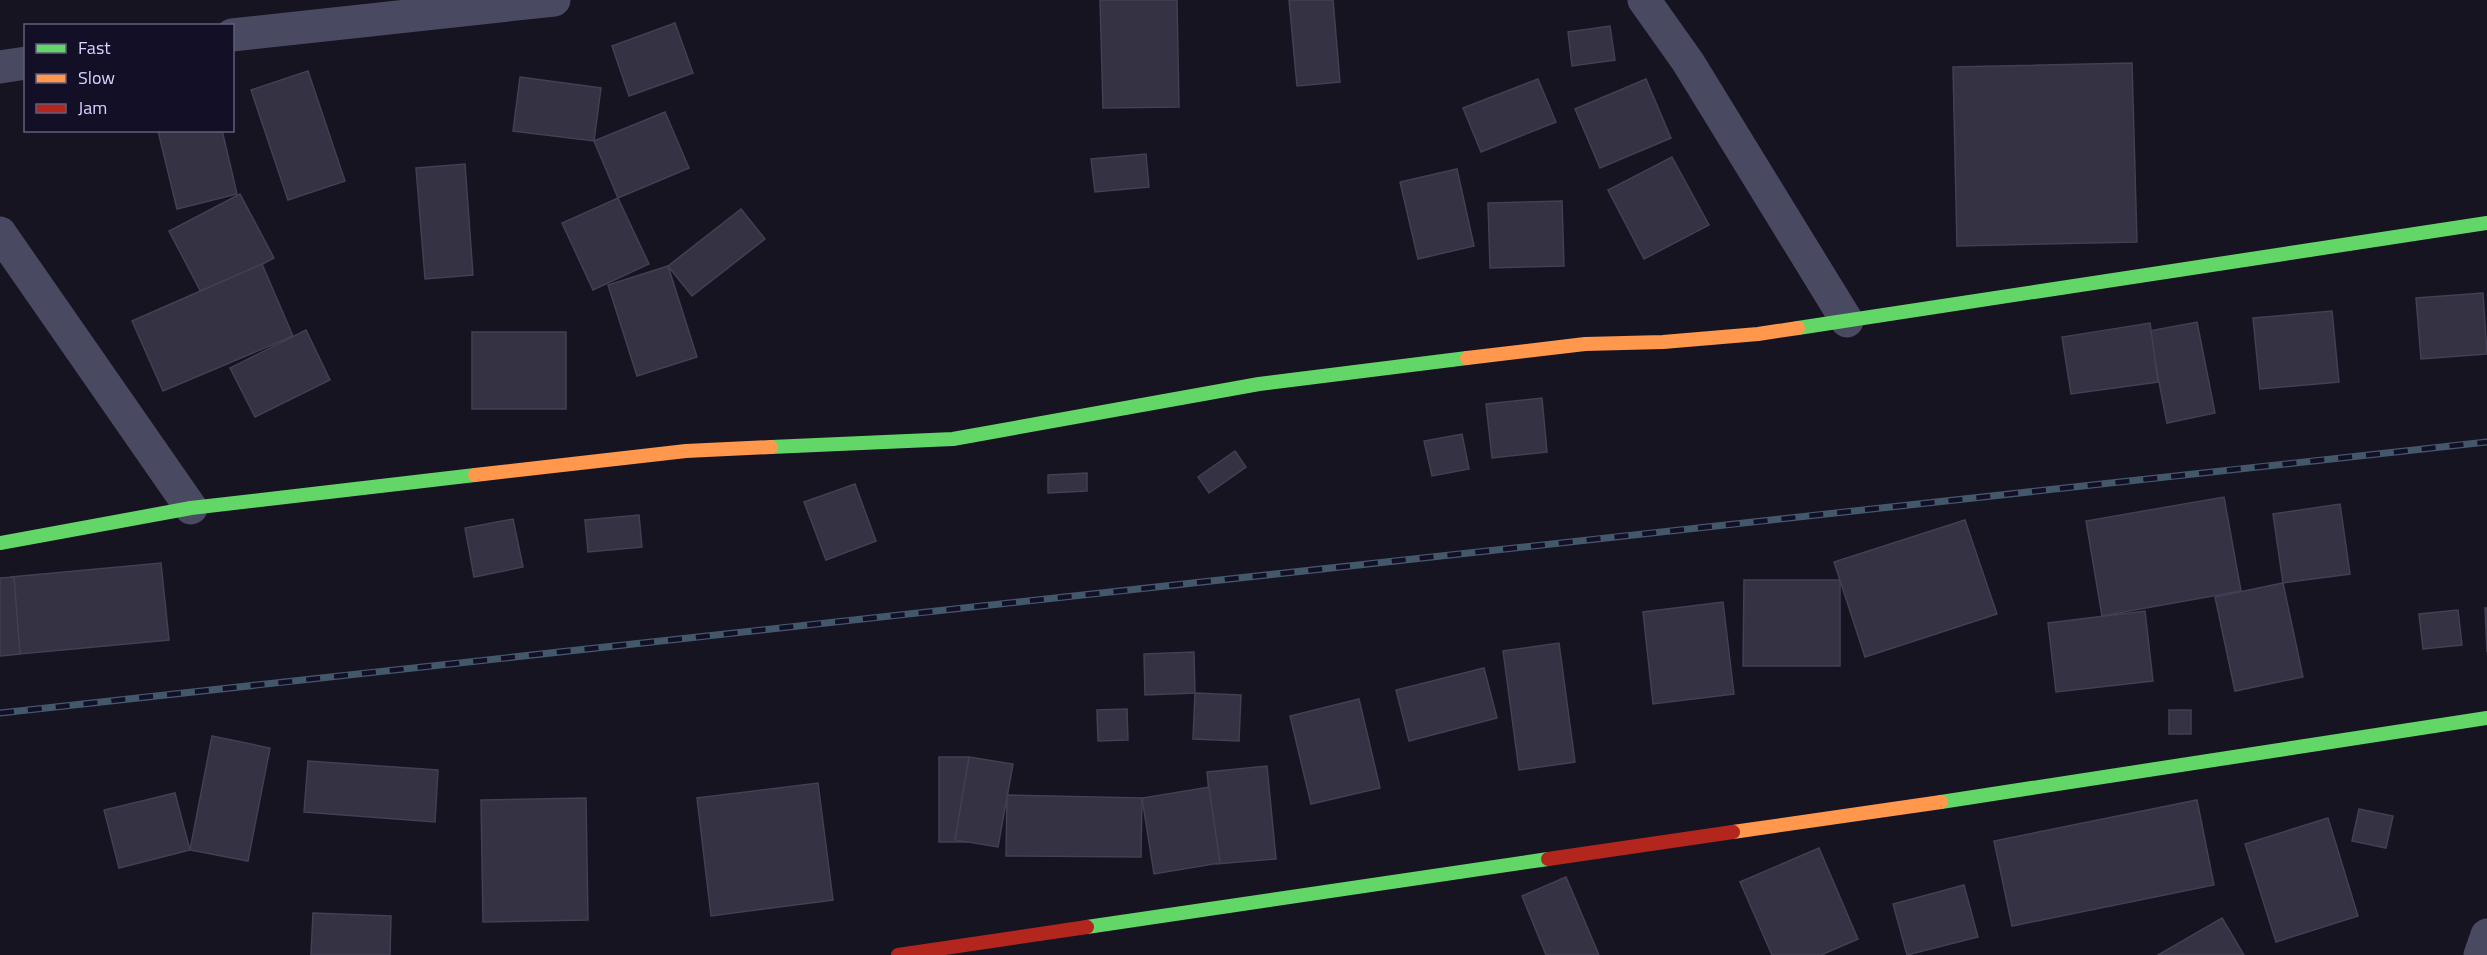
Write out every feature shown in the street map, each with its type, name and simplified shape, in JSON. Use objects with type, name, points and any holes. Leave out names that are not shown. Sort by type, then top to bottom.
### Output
[{"type":"street","points":[[234,35],[554,0]]},
{"type":"street","points":[[1644,0],[1688,62],[1847,321]]},
{"type":"street","points":[[0,67],[24,63]]},
{"type":"street","points":[[0,543],[191,508],[686,451],[953,439],[1259,384],[1573,345],[1663,342],[1734,336],[1847,321],[2487,223]]},
{"type":"street","points":[[0,233],[191,508]]},
{"type":"street","points":[[898,955],[1967,798],[2487,718]]},
{"type":"street","points":[[2480,955],[2487,935]]},
{"type":"building","points":[[1100,0],[1177,0],[1179,107],[1103,108]]},
{"type":"building","points":[[1289,0],[1333,0],[1340,82],[1297,86]]},
{"type":"building","points":[[675,23],[693,73],[629,96],[612,46]]},
{"type":"building","points":[[1610,26],[1615,60],[1572,66],[1568,32]]},
{"type":"building","points":[[2132,63],[2137,242],[1957,246],[1953,67]]},
{"type":"building","points":[[308,71],[345,181],[288,200],[251,90]]},
{"type":"building","points":[[520,77],[601,88],[594,141],[513,131]]},
{"type":"building","points":[[1538,79],[1556,122],[1481,152],[1463,108]]},
{"type":"building","points":[[1646,79],[1671,138],[1600,168],[1575,109]]},
{"type":"building","points":[[665,112],[689,168],[618,198],[594,141]]},
{"type":"building","points":[[158,132],[222,132],[237,194],[177,209]]},
{"type":"building","points":[[1146,154],[1149,187],[1095,192],[1091,159]]},
{"type":"building","points":[[1672,157],[1709,225],[1644,259],[1608,190]]},
{"type":"building","points":[[465,164],[473,275],[425,279],[416,168]]},
{"type":"building","points":[[1457,169],[1474,246],[1418,259],[1400,182]]},
{"type":"building","points":[[240,194],[274,258],[203,296],[169,231]]},
{"type":"building","points":[[618,198],[649,264],[593,290],[562,223]]},
{"type":"building","points":[[1562,201],[1564,266],[1490,268],[1488,203]]},
{"type":"building","points":[[741,209],[765,239],[692,296],[668,266]]},
{"type":"building","points":[[262,264],[293,336],[163,391],[132,321]]},
{"type":"building","points":[[668,266],[697,357],[637,376],[608,285]]},
{"type":"building","points":[[2483,293],[2487,354],[2421,359],[2416,298]]},
{"type":"building","points":[[2332,311],[2339,382],[2260,389],[2253,318]]},
{"type":"building","points":[[2197,322],[2215,413],[2167,423],[2149,331]]},
{"type":"building","points":[[2150,323],[2158,382],[2071,394],[2062,337]]},
{"type":"building","points":[[306,330],[330,380],[255,417],[230,368]]},
{"type":"building","points":[[472,332],[566,332],[566,409],[472,409]]},
{"type":"building","points":[[1542,398],[1547,452],[1492,458],[1486,404]]},
{"type":"building","points":[[1462,434],[1469,469],[1432,476],[1424,441]]},
{"type":"building","points":[[1235,451],[1246,467],[1209,493],[1198,477]]},
{"type":"building","points":[[1087,473],[1087,491],[1048,493],[1048,475]]},
{"type":"building","points":[[855,484],[876,541],[826,560],[804,502]]},
{"type":"building","points":[[2224,497],[2241,591],[2102,616],[2086,521]]},
{"type":"building","points":[[2340,504],[2350,574],[2283,583],[2273,514]]},
{"type":"building","points":[[639,515],[642,547],[588,552],[585,520]]},
{"type":"building","points":[[513,519],[523,567],[474,577],[465,528]]},
{"type":"building","points":[[1965,520],[1997,614],[1865,657],[1834,562]]},
{"type":"building","points":[[161,563],[169,640],[20,654],[11,577]]},
{"type":"building","points":[[14,577],[20,654],[0,656],[0,578]]},
{"type":"building","points":[[1744,580],[1840,580],[1840,666],[1743,666]]},
{"type":"building","points":[[2283,583],[2303,677],[2235,691],[2215,597]]},
{"type":"building","points":[[1723,602],[1734,694],[1653,704],[1643,612]]},
{"type":"building","points":[[2485,608],[2487,608],[2487,652]]},
{"type":"building","points":[[2458,610],[2462,645],[2423,649],[2419,614]]},
{"type":"building","points":[[2145,611],[2153,681],[2056,692],[2048,623]]},
{"type":"building","points":[[1559,643],[1575,762],[1519,770],[1503,651]]},
{"type":"building","points":[[1194,652],[1195,693],[1145,695],[1144,654]]},
{"type":"building","points":[[1484,668],[1497,718],[1409,741],[1396,690]]},
{"type":"building","points":[[1195,693],[1241,695],[1239,741],[1193,739]]},
{"type":"building","points":[[1359,699],[1380,788],[1311,804],[1290,716]]},
{"type":"building","points":[[1127,709],[1128,740],[1098,741],[1097,710]]},
{"type":"building","points":[[2169,710],[2191,710],[2191,734],[2169,734]]},
{"type":"building","points":[[212,736],[270,748],[248,861],[190,850]]},
{"type":"building","points":[[939,757],[969,757],[969,842],[939,842]]},
{"type":"building","points":[[969,757],[1013,764],[998,847],[955,840]]},
{"type":"building","points":[[308,761],[438,770],[435,822],[304,812]]},
{"type":"building","points":[[1267,766],[1276,859],[1216,864],[1207,772]]},
{"type":"building","points":[[818,783],[833,900],[711,916],[697,798]]},
{"type":"building","points":[[1209,787],[1220,863],[1154,874],[1142,798]]},
{"type":"building","points":[[175,793],[190,850],[119,868],[104,810]]},
{"type":"building","points":[[1007,795],[1142,798],[1141,857],[1006,856]]},
{"type":"building","points":[[586,798],[588,920],[483,922],[481,800]]},
{"type":"building","points":[[2197,800],[2214,885],[2012,926],[1994,841]]},
{"type":"building","points":[[2359,809],[2393,816],[2386,848],[2352,841]]},
{"type":"building","points":[[2328,818],[2358,916],[2276,942],[2245,844]]},
{"type":"building","points":[[1819,848],[1858,939],[1821,955],[1772,955],[1740,882]]},
{"type":"building","points":[[1566,877],[1599,955],[1546,955],[1522,896]]},
{"type":"building","points":[[1964,885],[1978,937],[1907,955],[1893,904]]},
{"type":"building","points":[[313,913],[391,916],[390,955],[311,955]]},
{"type":"building","points":[[2222,918],[2244,955],[2158,955]]},
{"type":"railway","points":[[0,713],[2487,442]]},
{"type":"traffic: fast","points":[[1798,328],[2487,223]]},
{"type":"traffic: fast","points":[[771,447],[953,439],[1259,384],[1467,358]]},
{"type":"traffic: fast","points":[[0,543],[191,508],[475,475]]},
{"type":"traffic: fast","points":[[1941,802],[2487,718]]},
{"type":"traffic: fast","points":[[1087,927],[1548,859]]},
{"type":"traffic: slow","points":[[1467,358],[1585,344],[1663,342],[1758,334],[1798,328]]},
{"type":"traffic: slow","points":[[475,475],[686,451],[771,447]]},
{"type":"traffic: slow","points":[[1733,832],[1941,802]]},
{"type":"traffic: jam","points":[[1548,859],[1733,832]]},
{"type":"traffic: jam","points":[[898,955],[1087,927]]}]
